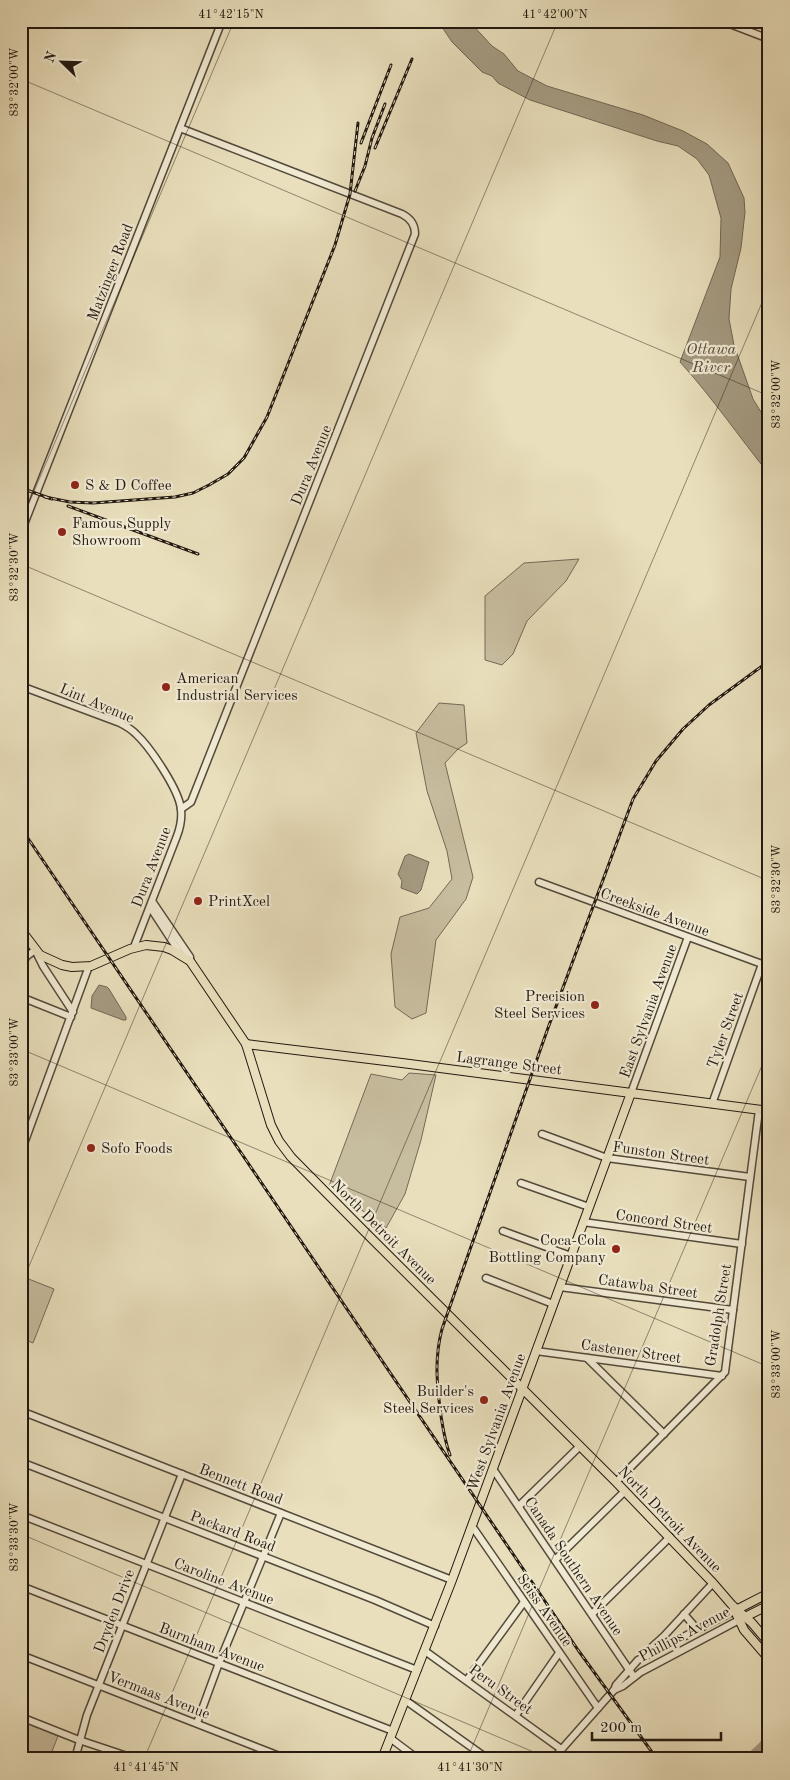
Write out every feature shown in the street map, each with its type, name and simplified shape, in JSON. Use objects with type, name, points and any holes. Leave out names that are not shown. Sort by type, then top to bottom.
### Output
[{"type":"main road","name":"North Detroit Avenue","points":[[21,930],[35,950],[46,959],[62,966],[89,966],[134,947],[146,945],[164,947],[190,961],[246,1044],[268,1119],[279,1141],[291,1157],[625,1491],[713,1583],[742,1619],[769,1643]]},
{"type":"main road","name":"Lagrange Street","points":[[246,1044],[402,1062],[769,1111]]},
{"type":"main road","name":"West Sylvania Avenue","points":[[382,1759],[452,1580],[631,1093]]},
{"type":"main road","name":"Phillips Avenue","points":[[734,1608],[769,1593]]},
{"type":"main road","name":"Phillips Avenue","points":[[742,1619],[769,1605]]},
{"type":"main road","name":"North Detroit Avenue","points":[[742,1619],[744,1630],[769,1659]]},
{"type":"street","name":"Matzinger Road","points":[[21,532],[222,21]]},
{"type":"street","points":[[722,21],[769,40]]},
{"type":"street","name":"Dura Avenue","points":[[134,947],[177,836],[181,823],[181,809],[191,802],[415,234],[411,221],[402,214],[180,128]]},
{"type":"street","name":"Lint Avenue","points":[[21,686],[131,730],[143,741],[172,783],[181,809]]},
{"type":"street","name":"Creekside Avenue","points":[[539,882],[762,964]]},
{"type":"street","points":[[151,904],[183,956]]},
{"type":"street","points":[[151,904],[190,957],[190,961]]},
{"type":"street","name":"East Sylvania Avenue","points":[[631,1093],[688,937]]},
{"type":"street","points":[[21,970],[26,957],[35,950]]},
{"type":"street","name":"North Detroit Avenue","points":[[35,950],[72,1014]]},
{"type":"street","name":"Tyler Street","points":[[712,1104],[762,964]]},
{"type":"street","points":[[21,1152],[24,1137],[89,966]]},
{"type":"street","points":[[21,997],[72,1014]]},
{"type":"street","name":"Gradolph Street","points":[[616,1482],[725,1372],[759,1110]]},
{"type":"street","name":"Funston Street","points":[[542,1134],[607,1158],[750,1178]]},
{"type":"street","points":[[522,1183],[589,1207]]},
{"type":"street","name":"Concord Street","points":[[583,1222],[742,1244]]},
{"type":"street","points":[[503,1231],[571,1256]]},
{"type":"street","points":[[486,1278],[553,1304]]},
{"type":"street","name":"Catawba Street","points":[[560,1287],[733,1310]]},
{"type":"street","name":"Castener Street","points":[[536,1351],[722,1376]]},
{"type":"street","points":[[587,1358],[664,1434]]},
{"type":"street","name":"Bennett Road","points":[[21,1411],[452,1580]]},
{"type":"street","points":[[519,1506],[580,1446]]},
{"type":"street","name":"Packard Road","points":[[21,1462],[375,1600],[434,1626]]},
{"type":"street","name":"Canada Southern Avenue","points":[[493,1469],[634,1677]]},
{"type":"street","name":"Dryden Drive","points":[[75,1759],[79,1740],[99,1685],[182,1474]]},
{"type":"street","points":[[556,1560],[625,1491]]},
{"type":"street","points":[[197,1723],[219,1663],[281,1513]]},
{"type":"street","name":"Caroline Avenue","points":[[21,1515],[417,1670]]},
{"type":"street","name":"Seiss Avenue","points":[[472,1526],[598,1708]]},
{"type":"street","points":[[592,1614],[670,1537]]},
{"type":"street","name":"Phillips Avenue","points":[[553,1759],[638,1660],[653,1644],[664,1636],[713,1583]]},
{"type":"street","name":"Burnham Avenue","points":[[21,1586],[219,1663],[392,1735],[418,1759]]},
{"type":"street","points":[[467,1680],[524,1602]]},
{"type":"street","name":"Phillips Avenue","points":[[638,1660],[734,1608]]},
{"type":"street","points":[[684,1614],[695,1630],[697,1643]]},
{"type":"street","name":"Phillips Avenue","points":[[614,1690],[674,1654],[742,1619]]},
{"type":"street","points":[[669,1644],[674,1654]]},
{"type":"street","name":"Peru Street","points":[[425,1651],[561,1749]]},
{"type":"street","points":[[516,1715],[559,1653]]},
{"type":"street","name":"Vermaas Avenue","points":[[21,1654],[287,1759]]},
{"type":"street","points":[[405,1700],[488,1759]]},
{"type":"street","points":[[21,1717],[79,1740],[136,1759]]},
{"type":"shaded area","points":[[579,559],[566,581],[527,621],[513,654],[502,665],[485,660],[485,596],[524,563]]},
{"type":"shaded area","points":[[439,703],[464,705],[467,743],[458,749],[445,763],[473,877],[466,899],[436,940],[426,1013],[412,1019],[395,1007],[391,954],[400,917],[429,908],[452,879],[447,851],[427,791],[416,733]]},
{"type":"shaded area","points":[[409,1073],[436,1075],[421,1140],[405,1194],[386,1228],[329,1186],[371,1074],[402,1080]]},
{"type":"shaded area","points":[[21,1276],[54,1289],[33,1343],[28,1341],[26,1346],[21,1345]]},
{"type":"shaded area","points":[[21,1721],[58,1736],[49,1759],[21,1759]]},
{"type":"water","name":"Ottawa River","points":[[438,21],[469,21],[492,46],[504,54],[518,71],[547,86],[643,115],[683,131],[707,144],[728,163],[744,198],[745,212],[741,248],[731,289],[729,319],[734,345],[753,399],[769,425],[769,474],[680,362],[720,257],[721,218],[709,175],[697,159],[678,146],[530,100],[498,83],[492,76],[482,72],[452,42]]},
{"type":"water","points":[[409,854],[429,862],[421,890],[417,894],[401,888],[402,881],[398,874],[405,856]]},
{"type":"water","points":[[99,985],[109,989],[126,1020],[91,1008],[92,996]]},
{"type":"waterway","name":"Ottawa River","points":[[748,1759],[762,1746],[769,1736]]},
{"type":"railway","points":[[375,148],[412,59]]},
{"type":"railway","points":[[361,143],[391,65]]},
{"type":"railway","points":[[355,191],[385,104]]},
{"type":"railway","points":[[45,497],[70,502],[93,503],[175,497],[193,493],[209,485],[228,474],[244,458],[267,417],[335,245],[350,194],[358,123]]},
{"type":"railway","points":[[21,488],[52,499]]},
{"type":"railway","points":[[68,506],[198,554]]},
{"type":"railway","points":[[450,1455],[445,1440],[437,1383],[439,1340],[442,1329],[548,1028],[633,799],[656,761],[683,729],[709,705],[769,661]]},
{"type":"railway","points":[[21,828],[578,1650],[657,1759]]},
{"type":"place","name":"S & D Coffee","points":[[75,485]]},
{"type":"place","name":"Famous Supply Showroom","points":[[62,532]]},
{"type":"place","name":"American Industrial Services","points":[[166,687]]},
{"type":"place","name":"PrintXcel","points":[[198,901]]},
{"type":"place","name":"Precision Steel Services","points":[[595,1005]]},
{"type":"place","name":"Sofo Foods","points":[[91,1148]]},
{"type":"place","name":"Coca-Cola Bottling Company","points":[[616,1249]]},
{"type":"place","name":"Builder's Steel Services","points":[[484,1400]]}]
